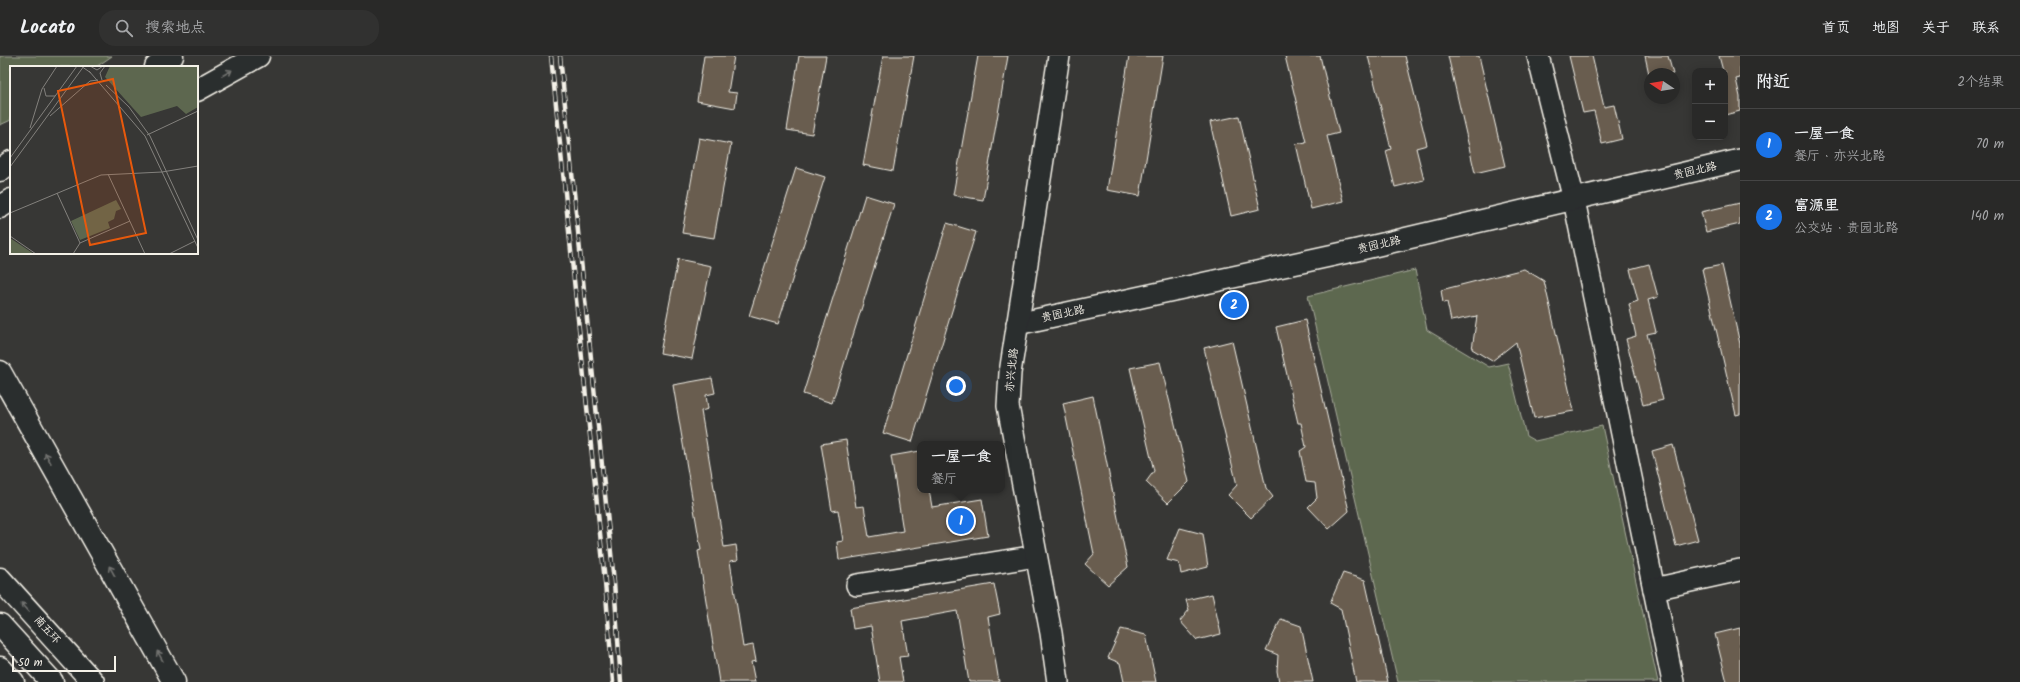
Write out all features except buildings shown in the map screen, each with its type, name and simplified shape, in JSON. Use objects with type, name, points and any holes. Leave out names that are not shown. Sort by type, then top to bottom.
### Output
[{"type":"main road","points":[[157,66],[172,56]]},
{"type":"main road","points":[[198,89],[258,56]]},
{"type":"main road","points":[[0,170],[10,163]]},
{"type":"main road","points":[[0,207],[10,201]]},
{"type":"main road","points":[[0,372],[174,682]]},
{"type":"main road","name":"南五环","points":[[0,579],[91,680]]},
{"type":"main road","points":[[0,624],[49,679]]},
{"type":"main road","points":[[0,668],[13,682]]},
{"type":"street","name":"亦兴北路","points":[[1058,682],[1051,633],[1008,406],[1010,373],[1017,324],[1059,56]]},
{"type":"street","points":[[1538,56],[1574,200],[1673,682]]},
{"type":"street","name":"贵园北路","points":[[1017,324],[1357,250],[1740,160]]},
{"type":"street","points":[[857,585],[1036,556]]},
{"type":"street","points":[[1654,589],[1740,570]]},
{"type":"green space","points":[[0,56],[112,56],[97,66],[10,66],[10,120],[0,125]]},
{"type":"green space","points":[[1415,270],[1427,330],[1489,367],[1508,363],[1526,436],[1535,441],[1602,426],[1658,682],[1398,682],[1308,296]]},
{"type":"railway","points":[[551,56],[605,582],[613,682]]},
{"type":"railway","points":[[560,56],[614,582],[621,682]]},
{"type":"place","name":"富源里","points":[[1234,305]]},
{"type":"place","name":"一屋一食","points":[[961,521]]}]
